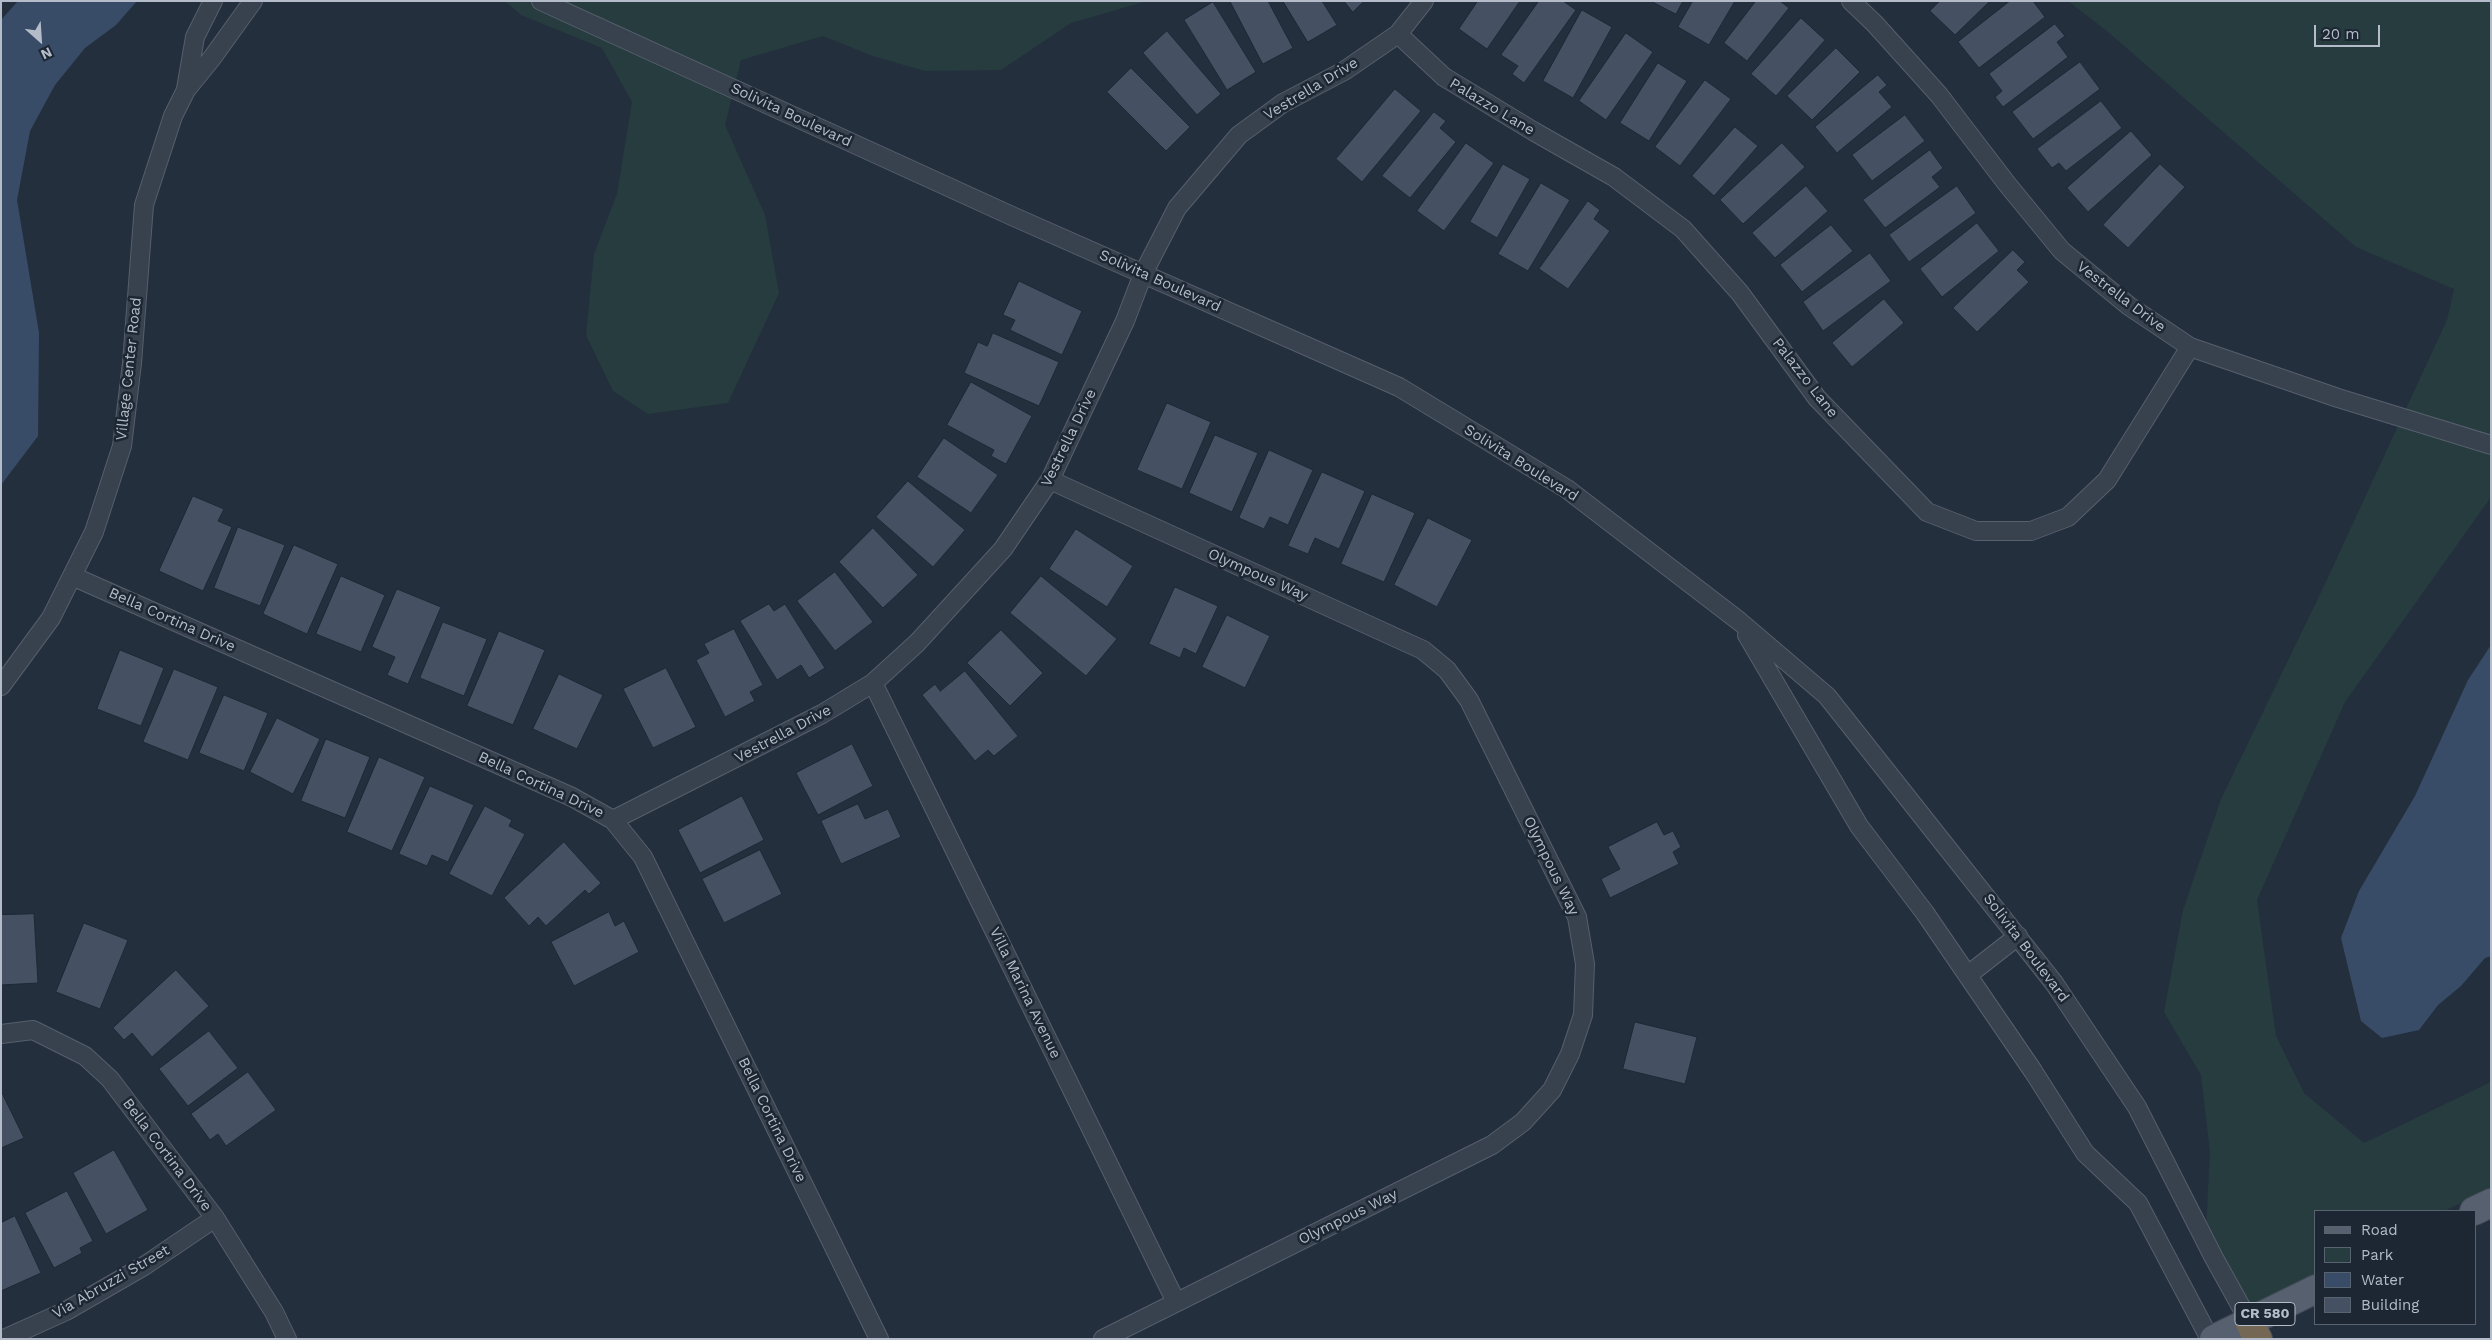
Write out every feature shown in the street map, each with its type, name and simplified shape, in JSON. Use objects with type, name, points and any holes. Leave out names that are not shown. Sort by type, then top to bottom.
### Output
[{"type":"main road","points":[[2476,1210],[2491,1203]]},
{"type":"main road","name":"CR 580","points":[[2212,1339],[2254,1330],[2314,1290]]},
{"type":"street","name":"Village Center Road","points":[[186,90],[195,37],[213,1]]},
{"type":"street","name":"Village Center Road","points":[[1,686],[51,618],[94,532],[122,446],[132,363],[144,205],[173,116],[186,90],[212,58],[253,1]]},
{"type":"street","name":"Vestrella Drive","points":[[613,820],[764,745],[873,683],[949,610],[1003,549],[1050,480],[1125,321],[1143,274],[1177,208],[1239,135],[1283,103],[1344,71],[1398,34],[1424,1]]},
{"type":"street","name":"Vestrella Drive","points":[[1850,1],[1875,24],[1939,95],[2007,184],[2062,251],[2128,306],[2190,347],[2338,398],[2491,445]]},
{"type":"street","name":"Solivita Boulevard","points":[[544,2],[1143,274],[1399,387],[1567,489],[1739,621],[1827,696],[2054,982],[2136,1107],[2214,1258],[2254,1330]]},
{"type":"street","name":"Palazzo Lane","points":[[1398,34],[1444,77],[1532,131],[1614,177],[1683,229],[1740,292],[1817,398],[1927,512],[1976,531],[2031,531],[2068,517],[2107,480],[2190,347]]},
{"type":"street","name":"Olympous Way","points":[[1050,480],[1423,650],[1447,670],[1469,700],[1577,917],[1585,964],[1583,1015],[1570,1054],[1552,1090],[1523,1122],[1492,1145],[1103,1339]]},
{"type":"street","name":"Bella Cortina Drive","points":[[72,576],[572,797],[613,820],[643,857],[879,1339]]},
{"type":"street","name":"Solivita Boulevard","points":[[1739,621],[1859,826],[1925,913],[1968,975],[2033,1071],[2085,1153],[2138,1203],[2212,1339]]},
{"type":"street","name":"Villa Marina Avenue","points":[[873,683],[1176,1302]]},
{"type":"street","points":[[1968,975],[2018,936]]},
{"type":"street","name":"Bella Cortina Drive","points":[[1,1034],[33,1030],[85,1056],[110,1079],[215,1218],[274,1312],[288,1339]]},
{"type":"street","name":"Via Abruzzi Street","points":[[4,1339],[66,1311],[137,1271],[215,1218]]},
{"type":"green space","points":[[505,1],[1147,1],[1071,23],[1001,70],[925,71],[873,56],[823,36],[741,60],[725,125],[765,215],[779,293],[728,403],[648,414],[613,391],[586,335],[594,254],[617,194],[632,102],[602,48],[521,15]]},
{"type":"green space","points":[[2068,1],[2491,1],[2491,497],[2345,702],[2257,900],[2276,1036],[2304,1093],[2364,1143],[2491,1082],[2491,1189],[2446,1210],[2314,1210],[2314,1275],[2243,1310],[2206,1230],[2210,1152],[2201,1075],[2164,1012],[2183,910],[2221,799],[2324,586],[2447,320],[2454,289],[2356,247],[2108,32]]},
{"type":"water","points":[[18,1],[137,1],[116,25],[85,48],[55,85],[30,131],[17,200],[39,333],[38,436],[1,485],[1,20]]},
{"type":"water","points":[[2491,645],[2491,956],[2485,958],[2461,986],[2438,1005],[2419,1030],[2382,1038],[2361,1021],[2341,938],[2359,891],[2415,796],[2468,680]]},
{"type":"building","points":[[1230,1],[1268,1],[1293,48],[1263,64]]},
{"type":"building","points":[[1283,1],[1322,1],[1337,25],[1308,42]]},
{"type":"building","points":[[1344,1],[1364,1],[1353,12]]},
{"type":"building","points":[[1478,1],[1520,1],[1487,49],[1459,29]]},
{"type":"building","points":[[1539,1],[1563,1],[1576,10],[1524,83],[1512,74],[1518,66],[1501,55]]},
{"type":"building","points":[[1651,1],[1683,1],[1676,14]]},
{"type":"building","points":[[1693,1],[1735,1],[1709,45],[1678,27]]},
{"type":"building","points":[[1756,1],[1780,1],[1789,8],[1747,61],[1724,43]]},
{"type":"building","points":[[1940,1],[1990,1],[1955,35],[1930,11]]},
{"type":"building","points":[[2010,1],[2033,1],[2045,17],[1979,68],[1958,42]]},
{"type":"building","points":[[1213,2],[1256,72],[1227,90],[1184,20]]},
{"type":"building","points":[[1582,10],[1612,27],[1573,98],[1543,81]]},
{"type":"building","points":[[1801,18],[1825,40],[1776,96],[1751,74]]},
{"type":"building","points":[[2055,24],[2065,36],[2057,42],[2068,57],[2003,107],[1995,97],[2002,91],[1989,74]]},
{"type":"building","points":[[1167,31],[1221,94],[1197,115],[1143,53]]},
{"type":"building","points":[[1626,33],[1653,52],[1606,120],[1579,101]]},
{"type":"building","points":[[1836,48],[1860,72],[1812,120],[1787,96]]},
{"type":"building","points":[[2080,62],[2100,89],[2033,139],[2012,112]]},
{"type":"building","points":[[1658,63],[1687,81],[1649,141],[1620,123]]},
{"type":"building","points":[[1131,68],[1190,127],[1166,151],[1107,92]]},
{"type":"building","points":[[1878,75],[1887,85],[1879,92],[1892,107],[1837,153],[1815,127]]},
{"type":"building","points":[[1705,80],[1731,99],[1680,166],[1655,147]]},
{"type":"building","points":[[1395,89],[1421,111],[1362,182],[1336,159]]},
{"type":"building","points":[[2101,101],[2122,128],[2066,171],[2059,163],[2052,168],[2037,149]]},
{"type":"building","points":[[1434,112],[1446,121],[1440,128],[1456,142],[1410,198],[1382,176]]},
{"type":"building","points":[[1905,115],[1925,141],[1872,181],[1852,155]]},
{"type":"building","points":[[1735,127],[1758,146],[1714,196],[1692,176]]},
{"type":"building","points":[[2131,131],[2152,155],[2088,212],[2067,188]]},
{"type":"building","points":[[1466,143],[1494,163],[1444,231],[1417,211]]},
{"type":"building","points":[[1782,143],[1805,167],[1743,224],[1720,200]]},
{"type":"building","points":[[1930,150],[1943,168],[1932,177],[1940,187],[1885,228],[1863,200]]},
{"type":"building","points":[[1503,164],[1530,179],[1497,238],[1470,222]]},
{"type":"building","points":[[2160,164],[2185,187],[2128,248],[2103,225]]},
{"type":"building","points":[[1541,183],[1570,200],[1528,271],[1498,254]]},
{"type":"building","points":[[1806,186],[1828,211],[1775,258],[1752,233]]},
{"type":"building","points":[[1957,186],[1976,213],[1909,262],[1889,235]]},
{"type":"building","points":[[1588,201],[1600,210],[1594,219],[1610,231],[1568,289],[1539,269]]},
{"type":"building","points":[[1977,223],[1999,251],[1942,297],[1920,269]]},
{"type":"building","points":[[1831,225],[1853,251],[1802,292],[1780,265]]},
{"type":"building","points":[[2013,250],[2025,262],[2017,270],[2029,282],[1977,332],[1953,308]]},
{"type":"building","points":[[1870,253],[1891,281],[1823,331],[1803,302]]},
{"type":"building","points":[[1019,281],[1082,311],[1062,355],[1010,330],[1015,320],[1003,315]]},
{"type":"building","points":[[1884,299],[1904,323],[1852,367],[1832,343]]},
{"type":"building","points":[[993,333],[1059,362],[1039,406],[964,373],[978,342],[987,346]]},
{"type":"building","points":[[971,382],[1032,416],[1006,464],[991,456],[994,450],[947,425]]},
{"type":"building","points":[[1167,403],[1211,422],[1182,489],[1137,470]]},
{"type":"building","points":[[1215,435],[1258,453],[1232,512],[1189,493]]},
{"type":"building","points":[[944,438],[998,475],[971,513],[917,477]]},
{"type":"building","points":[[1269,450],[1313,470],[1288,525],[1270,517],[1264,529],[1239,518]]},
{"type":"building","points":[[1322,472],[1365,491],[1339,549],[1315,538],[1308,554],[1288,546]]},
{"type":"building","points":[[908,481],[965,530],[933,567],[876,517]]},
{"type":"building","points":[[1372,494],[1415,513],[1384,582],[1341,564]]},
{"type":"building","points":[[193,496],[224,509],[218,521],[232,527],[203,591],[159,571]]},
{"type":"building","points":[[1428,518],[1472,540],[1437,607],[1394,585]]},
{"type":"building","points":[[238,527],[285,545],[260,606],[214,588]]},
{"type":"building","points":[[873,528],[918,575],[883,608],[839,562]]},
{"type":"building","points":[[1076,529],[1133,566],[1107,607],[1049,569]]},
{"type":"building","points":[[294,545],[338,564],[307,634],[263,614]]},
{"type":"building","points":[[835,572],[873,622],[835,651],[797,601]]},
{"type":"building","points":[[341,576],[385,595],[361,652],[316,634]]},
{"type":"building","points":[[1041,576],[1117,639],[1086,676],[1010,613]]},
{"type":"building","points":[[1175,587],[1218,606],[1196,654],[1184,648],[1180,658],[1149,644]]},
{"type":"building","points":[[397,589],[441,607],[408,684],[387,675],[395,657],[372,647]]},
{"type":"building","points":[[769,604],[774,611],[785,604],[825,668],[809,678],[801,665],[777,680],[740,621]]},
{"type":"building","points":[[1227,615],[1270,636],[1245,688],[1202,667]]},
{"type":"building","points":[[443,622],[487,639],[464,696],[420,678]]},
{"type":"building","points":[[734,629],[763,685],[750,692],[755,701],[725,717],[696,660],[709,653],[704,644]]},
{"type":"building","points":[[1001,630],[1043,673],[1010,706],[967,663]]},
{"type":"building","points":[[499,631],[545,650],[513,725],[467,706]]},
{"type":"building","points":[[120,650],[164,668],[141,726],[97,709]]},
{"type":"building","points":[[666,668],[696,727],[653,748],[623,689]]},
{"type":"building","points":[[174,669],[218,687],[188,760],[143,742]]},
{"type":"building","points":[[965,671],[1018,736],[994,756],[988,750],[975,761],[922,695],[935,684],[940,691]]},
{"type":"building","points":[[559,674],[603,695],[577,749],[533,729]]},
{"type":"building","points":[[224,695],[268,713],[244,771],[199,753]]},
{"type":"building","points":[[277,718],[320,739],[293,794],[250,772]]},
{"type":"building","points":[[326,739],[370,757],[345,818],[301,801]]},
{"type":"building","points":[[852,744],[873,786],[818,815],[796,773]]},
{"type":"building","points":[[379,757],[425,777],[392,851],[347,832]]},
{"type":"building","points":[[430,786],[474,805],[448,862],[432,855],[427,866],[399,854]]},
{"type":"building","points":[[742,796],[764,840],[700,873],[678,830]]},
{"type":"building","points":[[858,804],[865,819],[888,809],[901,837],[841,864],[821,821]]},
{"type":"building","points":[[485,806],[512,820],[509,826],[525,834],[492,896],[449,874]]},
{"type":"building","points":[[1657,822],[1664,835],[1673,831],[1681,847],[1673,852],[1679,864],[1610,898],[1601,879],[1620,869],[1608,847]]},
{"type":"building","points":[[564,842],[601,883],[589,894],[585,890],[546,926],[538,917],[529,926],[504,898]]},
{"type":"building","points":[[760,850],[782,894],[724,923],[702,879]]},
{"type":"building","points":[[609,912],[615,926],[624,921],[639,952],[574,986],[551,942]]},
{"type":"building","points":[[34,914],[38,983],[1,985],[1,915]]},
{"type":"building","points":[[84,923],[128,940],[100,1009],[56,992]]},
{"type":"building","points":[[176,970],[209,1006],[152,1057],[132,1033],[124,1040],[113,1028]]},
{"type":"building","points":[[1635,1022],[1697,1037],[1685,1084],[1623,1069]]},
{"type":"building","points":[[209,1031],[238,1068],[188,1106],[159,1069]]},
{"type":"building","points":[[248,1072],[276,1110],[226,1146],[218,1134],[210,1140],[191,1114]]},
{"type":"building","points":[[1,1091],[24,1138],[1,1148]]},
{"type":"building","points":[[114,1150],[148,1210],[106,1234],[73,1173]]},
{"type":"building","points":[[67,1191],[93,1241],[80,1248],[82,1253],[54,1268],[25,1213]]},
{"type":"building","points":[[15,1216],[41,1273],[1,1291],[1,1223]]}]
